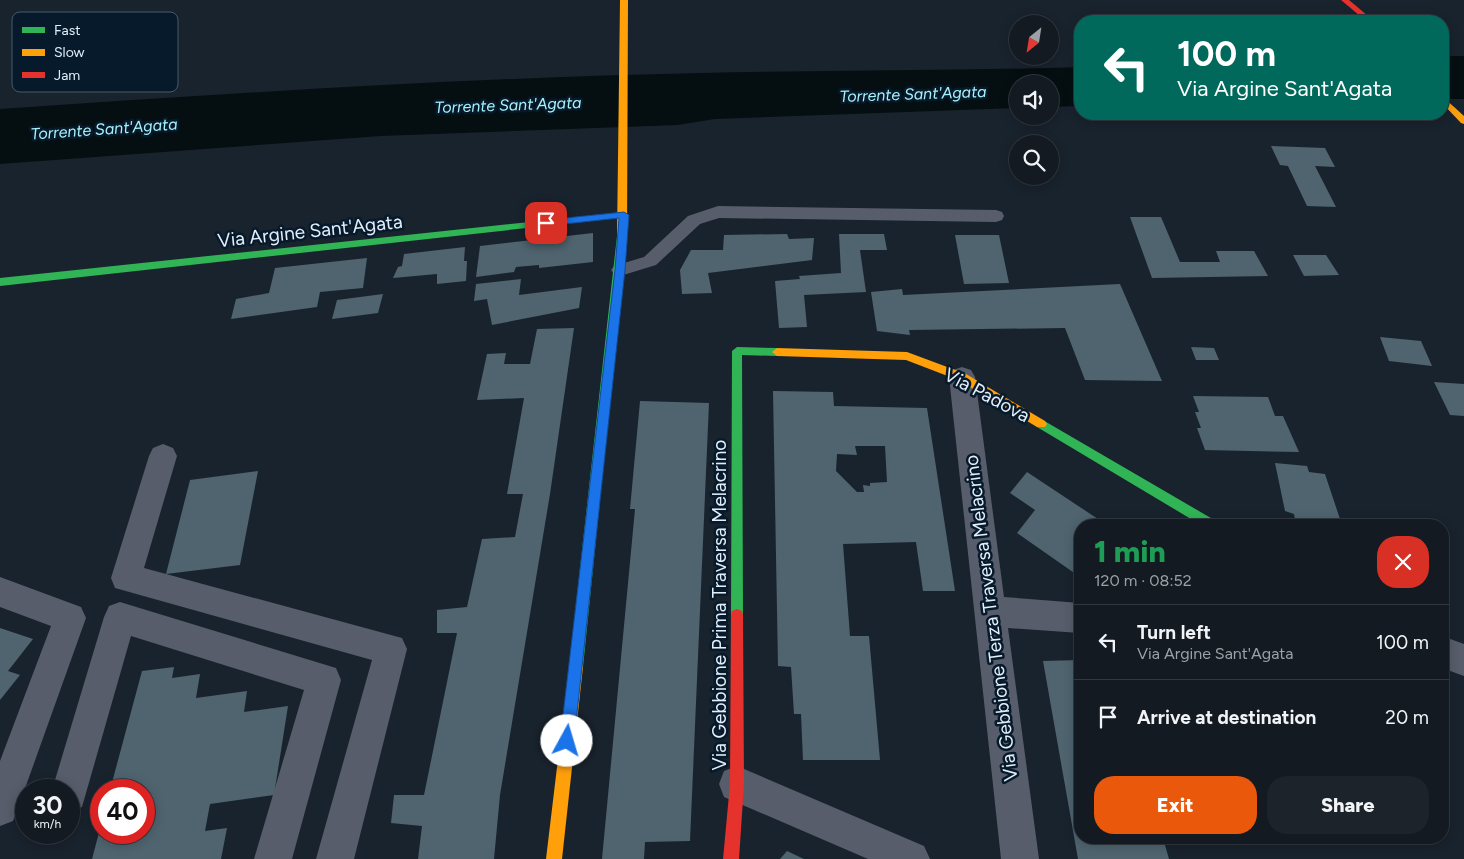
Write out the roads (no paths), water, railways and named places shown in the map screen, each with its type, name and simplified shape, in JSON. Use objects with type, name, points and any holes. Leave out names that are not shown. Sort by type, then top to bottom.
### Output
[{"type":"street","points":[[554,859],[620,270],[624,210],[624,0]]},
{"type":"street","points":[[1345,0],[1363,15]]},
{"type":"street","points":[[1449,105],[1464,121]]},
{"type":"street","name":"Via Argine Sant'Agata","points":[[0,282],[624,210]]},
{"type":"street","name":"Via Padova","points":[[737,351],[907,356],[962,377],[1202,519]]},
{"type":"street","name":"Via Gebbione Prima Traversa Melacrino","points":[[731,859],[737,784],[737,351]]},
{"type":"street","name":"Via Gebbione Terza Traversa Melacrino","points":[[962,377],[1020,859]]},
{"type":"street","points":[[163,456],[126,578],[391,648],[335,859]]},
{"type":"street","points":[[0,592],[70,618],[0,808]]},
{"type":"street","points":[[990,611],[1074,618]]},
{"type":"street","points":[[73,779],[120,617],[324,680],[274,859]]},
{"type":"street","points":[[1449,655],[1464,660]]},
{"type":"street","points":[[737,784],[911,859]]},
{"type":"lane","points":[[620,270],[650,261],[694,220],[718,212],[996,216]]},
{"type":"water","points":[[1449,56],[1464,56],[1464,99],[1449,99]]},
{"type":"water","name":"Torrente Sant'Agata","points":[[1074,67],[1074,106],[1059,107],[1059,75],[1009,75],[1009,108],[715,119],[678,125],[381,136],[0,164],[0,109],[437,82],[612,75]]}]
